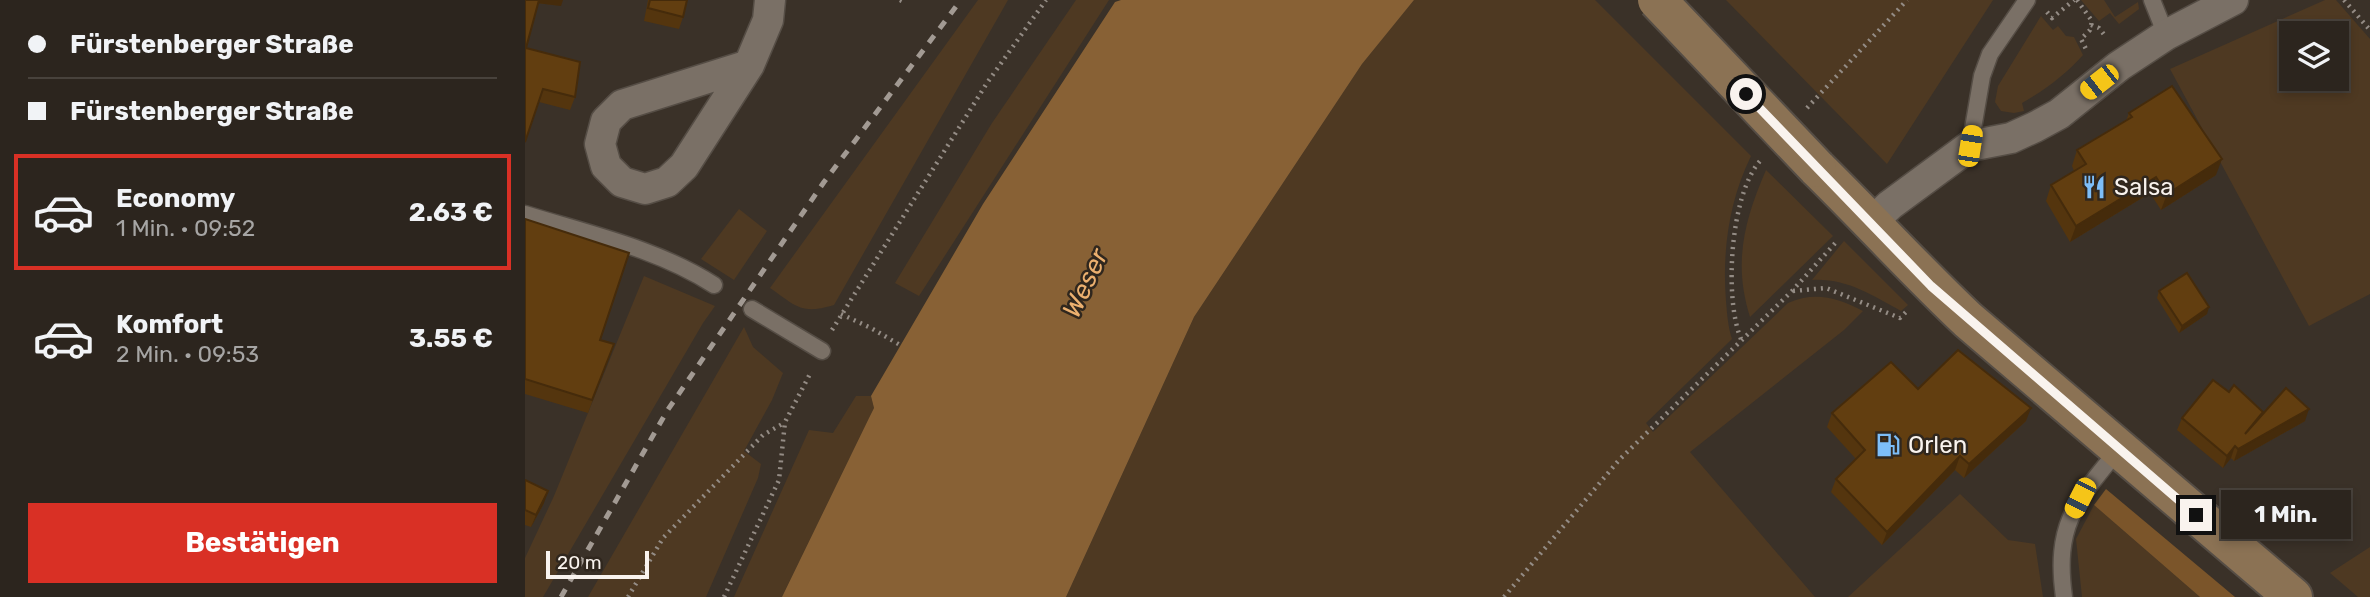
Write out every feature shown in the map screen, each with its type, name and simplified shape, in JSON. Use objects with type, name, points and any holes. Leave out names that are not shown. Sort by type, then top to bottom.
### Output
[{"type":"main road","points":[[1657,0],[1817,168],[1858,229],[1931,286],[2293,597]]},
{"type":"street","points":[[749,65],[622,105],[606,121],[600,144],[606,166],[622,182],[645,189],[667,182],[684,166],[749,65],[768,20],[770,0]]},
{"type":"street","points":[[1858,229],[1970,146],[2011,138],[2059,114],[2119,66],[2166,35],[2233,0]]},
{"type":"lane","points":[[1970,146],[1982,76],[1990,54],[2027,0]]},
{"type":"lane","points":[[2152,0],[2166,35]]},
{"type":"lane","points":[[525,214],[640,250],[689,269],[714,285]]},
{"type":"lane","points":[[752,309],[822,351]]},
{"type":"lane","points":[[2064,597],[2062,561],[2065,528],[2080,498],[2119,449]]},
{"type":"path","points":[[724,597],[779,480],[785,422],[841,314],[987,83],[1046,0]]},
{"type":"path","points":[[2046,12],[2052,18],[2076,0],[2092,21],[2090,30],[2081,39],[2086,50]]},
{"type":"path","points":[[2344,0],[2370,30]]},
{"type":"path","points":[[2091,25],[2101,30]]},
{"type":"path","points":[[1504,597],[1619,460],[1858,229]]},
{"type":"path","points":[[1792,291],[1826,288],[1900,318],[1911,306]]},
{"type":"path","points":[[841,314],[900,345]]},
{"type":"path","points":[[628,597],[663,538],[763,435],[785,422]]},
{"type":"shaded area","points":[[978,0],[1008,0],[834,305],[806,309],[793,304],[770,288]]},
{"type":"shaded area","points":[[1076,0],[1109,0],[919,296],[895,283],[992,123]]},
{"type":"shaded area","points":[[1414,0],[1595,0],[1751,156],[1732,208],[1726,245],[1726,301],[1732,339],[1646,423],[1653,432],[1788,303],[1817,297],[1845,303],[1863,311],[1844,330],[1690,452],[1815,597],[1066,597],[1194,317],[1362,64]]},
{"type":"shaded area","points":[[1726,0],[1993,0],[1887,164]]},
{"type":"shaded area","points":[[2081,0],[2104,0],[2115,17],[2138,2],[2139,9],[2119,24],[2110,13],[2099,21]]},
{"type":"shaded area","points":[[2325,0],[2336,0],[2370,39],[2370,294],[2309,326],[2170,69]]},
{"type":"shaded area","points":[[2041,16],[2053,30],[2058,26],[2066,36],[2074,37],[2083,55],[2054,82],[2022,103],[2024,111],[2001,111],[1995,102],[1998,86]]},
{"type":"shaded area","points":[[1766,170],[1833,236],[1750,317],[1742,278],[1743,242]]},
{"type":"shaded area","points":[[739,209],[767,231],[734,280],[701,259]]},
{"type":"shaded area","points":[[1844,241],[1908,305],[1901,311],[1847,285],[1812,280]]},
{"type":"shaded area","points":[[644,276],[715,306],[543,597],[525,597],[525,558],[554,496]]},
{"type":"shaded area","points":[[744,327],[753,347],[783,373],[772,400],[744,451],[761,464],[758,478],[706,597],[588,597]]},
{"type":"shaded area","points":[[856,396],[871,396],[874,408],[782,597],[734,597],[809,430],[833,433]]},
{"type":"shaded area","points":[[2106,489],[2235,597],[2200,597],[2094,505]]},
{"type":"shaded area","points":[[1960,494],[2008,540],[2035,544],[2043,597],[1848,597]]},
{"type":"shaded area","points":[[2094,505],[2200,597],[2082,597],[2076,539]]},
{"type":"shaded area","points":[[2370,547],[2370,597],[2358,597],[2330,573]]},
{"type":"water","name":"Weser","points":[[1414,0],[1362,64],[1194,317],[1066,597],[782,597],[874,408],[871,396],[983,204],[1115,2]]},
{"type":"building","points":[[525,0],[539,0],[526,48],[580,62],[575,97],[543,89],[525,142]]},
{"type":"building","points":[[650,0],[687,0],[683,17],[648,8]]},
{"type":"building","points":[[2172,86],[2222,159],[2167,194],[2156,177],[2076,226],[2051,185],[2086,164],[2077,150],[2132,117],[2129,113]]},
{"type":"building","points":[[525,219],[629,253],[600,340],[614,344],[592,400],[525,379]]},
{"type":"building","points":[[2187,273],[2209,307],[2182,326],[2159,291]]},
{"type":"building","points":[[1958,350],[2031,408],[1969,464],[1960,456],[1887,532],[1836,479],[1865,450],[1832,413],[1891,362],[1918,389]]},
{"type":"building","points":[[2213,380],[2229,392],[2234,385],[2263,412],[2245,434],[2286,388],[2309,409],[2238,449],[2235,446],[2227,456],[2182,418]]},
{"type":"building","points":[[525,480],[548,491],[536,515],[525,510]]},
{"type":"railway","points":[[561,597],[667,411],[824,182],[961,0]]},
{"type":"place","name":"Salsa","points":[[2094,187]]},
{"type":"place","name":"Orlen","points":[[1888,445]]},
{"type":"route","points":[[1746,94],[1931,286],[2196,515]]}]
